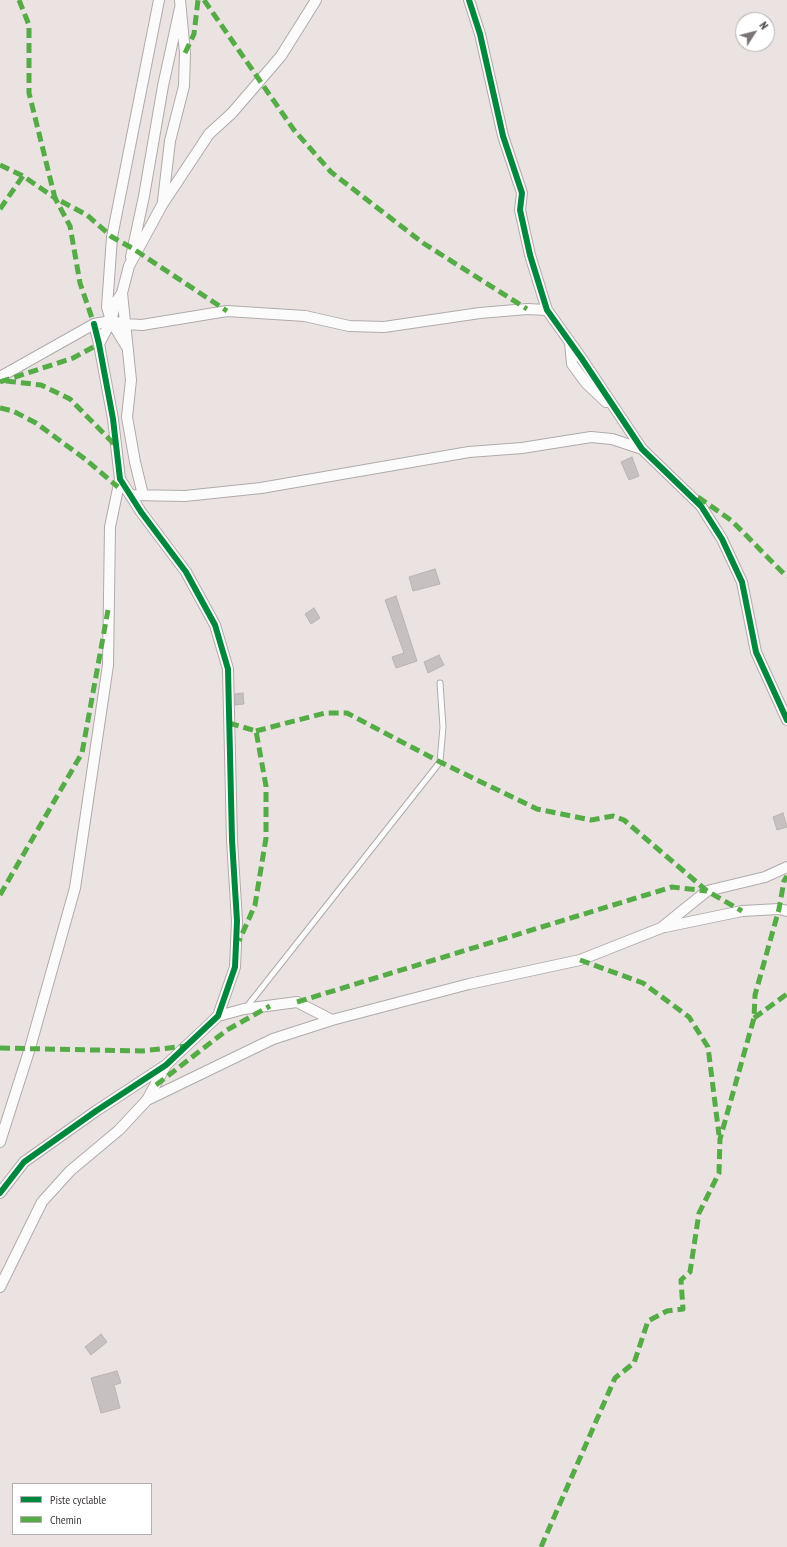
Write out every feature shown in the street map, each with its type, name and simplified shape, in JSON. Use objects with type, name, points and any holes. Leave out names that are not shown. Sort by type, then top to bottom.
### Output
[{"type":"street","points":[[128,349],[111,321],[107,307],[112,237],[159,0]]},
{"type":"street","points":[[129,266],[162,205],[209,134],[232,113],[281,56],[316,0]]},
{"type":"street","points":[[468,0],[480,34],[503,136],[522,194],[520,210],[530,255],[547,310],[642,448],[701,506],[722,539],[742,582],[756,652],[787,720]]},
{"type":"street","points":[[99,344],[111,321],[116,302],[122,293],[129,266],[144,196],[163,86],[180,4]]},
{"type":"street","points":[[162,205],[170,141],[184,86],[185,54],[180,4]]},
{"type":"street","points":[[122,293],[131,380],[127,417],[134,462],[143,495]]},
{"type":"street","points":[[0,377],[94,324],[111,321],[142,325],[227,312],[305,316],[349,326],[384,326],[480,312],[526,309],[547,310]]},
{"type":"street","points":[[0,1142],[30,1048],[75,888],[108,665],[110,527],[120,479],[113,419],[94,324]]},
{"type":"street","points":[[131,495],[185,496],[261,488],[469,452],[522,448],[591,437],[612,439],[642,448]]},
{"type":"street","points":[[0,1193],[24,1162],[96,1111],[166,1065],[218,1016],[235,967],[237,921],[232,832],[228,669],[214,624],[186,572],[141,512],[120,479]]},
{"type":"street","points":[[661,928],[707,891],[765,876],[787,867]]},
{"type":"street","points":[[147,1100],[273,1039],[332,1020],[469,984],[580,960],[661,928],[742,911],[779,909],[787,911]]},
{"type":"street","points":[[218,1016],[244,1009],[297,1002],[332,1020]]},
{"type":"street","points":[[0,1287],[42,1202],[70,1171],[119,1130],[147,1100],[166,1065]]},
{"type":"lane","points":[[244,1009],[440,762],[444,727],[440,683]]},
{"type":"building","points":[[632,457],[639,476],[629,480],[621,462]]},
{"type":"building","points":[[435,569],[440,584],[413,591],[409,577]]},
{"type":"building","points":[[396,596],[417,661],[396,668],[392,657],[404,653],[385,600]]},
{"type":"building","points":[[314,608],[320,618],[311,624],[305,614]]},
{"type":"building","points":[[439,655],[444,665],[428,673],[424,662]]},
{"type":"building","points":[[243,693],[244,704],[235,705],[235,694]]},
{"type":"building","points":[[783,813],[787,827],[777,830],[773,817]]},
{"type":"building","points":[[101,1334],[107,1342],[91,1355],[85,1347]]},
{"type":"building","points":[[117,1371],[121,1383],[114,1385],[120,1408],[101,1413],[91,1378]]},
{"type":"marked path","points":[[19,0],[29,25],[29,93],[55,198],[87,215],[112,237],[132,248],[227,311]]},
{"type":"marked path","points":[[185,53],[194,34],[198,0]]},
{"type":"marked path","points":[[204,0],[294,130],[331,172],[423,243],[527,309]]},
{"type":"marked path","points":[[0,165],[23,176],[55,198],[70,226],[80,283],[94,324]]},
{"type":"marked path","points":[[0,209],[23,176]]},
{"type":"marked path","points":[[0,382],[73,358],[99,344]]},
{"type":"marked path","points":[[6,381],[41,385],[70,399],[115,445]]},
{"type":"marked path","points":[[0,408],[13,411],[36,423],[85,459],[118,487]]},
{"type":"marked path","points":[[698,497],[732,521],[787,577]]},
{"type":"marked path","points":[[0,895],[82,753],[108,610]]},
{"type":"marked path","points":[[256,731],[325,713],[347,713],[440,762],[537,809],[591,820],[613,816],[624,820],[707,891],[742,911]]},
{"type":"marked path","points":[[229,723],[256,731],[266,786],[266,838],[255,905],[239,941]]},
{"type":"marked path","points":[[541,1547],[615,1378],[634,1363],[648,1321],[667,1311],[683,1309],[681,1280],[690,1272],[699,1213],[719,1173],[720,1139],[754,1018],[755,995],[779,909],[784,881],[787,876]]},
{"type":"marked path","points":[[297,1002],[672,887],[707,891]]},
{"type":"marked path","points":[[580,960],[643,983],[689,1017],[708,1047],[719,1135]]},
{"type":"marked path","points":[[754,1018],[787,994]]},
{"type":"marked path","points":[[156,1085],[227,1030],[270,1006]]},
{"type":"marked path","points":[[0,1048],[142,1051],[186,1046]]},
{"type":"cycle path","points":[[469,0],[480,34],[503,136],[522,193],[520,210],[530,255],[547,310],[582,359],[642,449],[701,506],[722,539],[742,582],[756,652],[787,720]]},
{"type":"cycle path","points":[[0,1193],[24,1162],[96,1111],[166,1065],[218,1016],[235,967],[237,921],[232,840],[228,669],[215,625],[186,572],[141,512],[120,479],[113,419],[94,324]]}]
